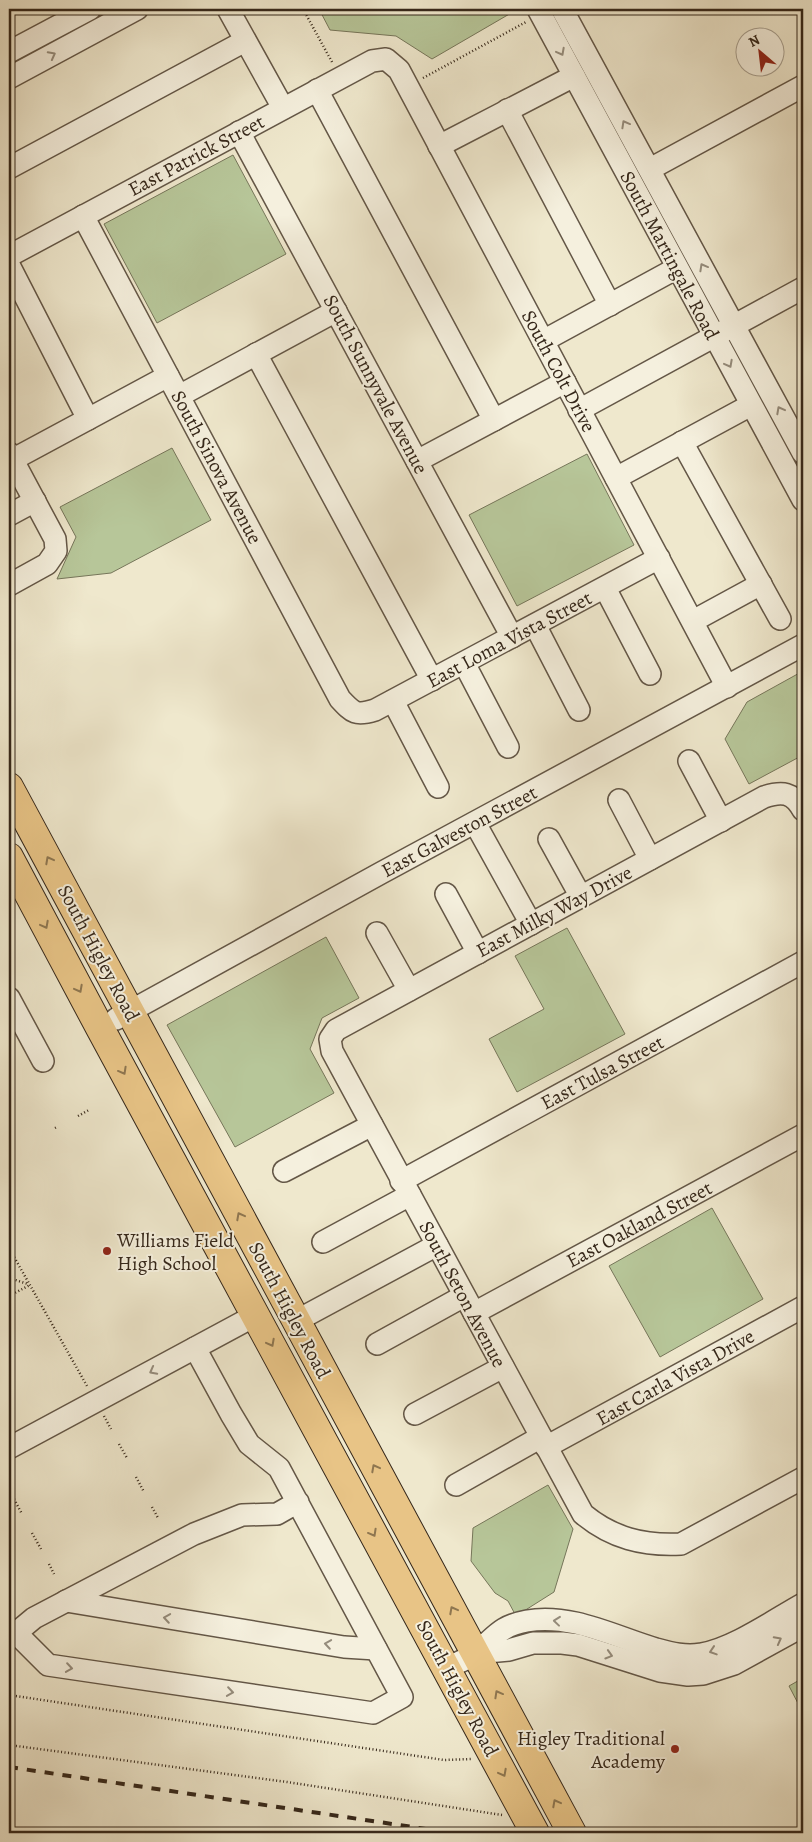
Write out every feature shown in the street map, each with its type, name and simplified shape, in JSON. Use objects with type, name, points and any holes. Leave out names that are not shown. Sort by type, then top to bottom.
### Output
[{"type":"main road","name":"South Higley Road","points":[[9,787],[123,1015],[296,1321],[572,1833]]},
{"type":"main road","name":"South Higley Road","points":[[9,857],[535,1833]]},
{"type":"main road","points":[[223,1254],[250,1273],[276,1318],[284,1322],[296,1321]]},
{"type":"street","points":[[9,52],[90,9]]},
{"type":"street","points":[[9,78],[137,9]]},
{"type":"street","points":[[228,9],[283,108]]},
{"type":"street","name":"South Martingale Road","points":[[562,9],[803,453]]},
{"type":"street","name":"South Martingale Road","points":[[538,13],[574,76],[803,500]]},
{"type":"street","points":[[9,168],[246,41]]},
{"type":"street","name":"East Patrick Street","points":[[9,256],[372,61],[386,59]]},
{"type":"street","name":"South Colt Drive","points":[[386,59],[399,70],[727,686]]},
{"type":"street","points":[[440,146],[574,76]]},
{"type":"street","points":[[650,169],[803,86]]},
{"type":"street","points":[[317,90],[494,420]]},
{"type":"street","points":[[507,110],[610,305]]},
{"type":"street","name":"South Sunnyvale Avenue","points":[[239,132],[512,638]]},
{"type":"street","name":"South Sinova Avenue","points":[[83,216],[340,699],[350,710],[356,713]]},
{"type":"street","points":[[9,265],[88,419]]},
{"type":"street","points":[[543,341],[677,268]]},
{"type":"street","points":[[579,410],[803,288]]},
{"type":"street","points":[[179,396],[336,311]]},
{"type":"street","points":[[256,354],[432,680]]},
{"type":"street","points":[[9,585],[47,564],[56,551],[55,539],[11,456],[88,419],[168,376]]},
{"type":"street","points":[[417,461],[564,382]]},
{"type":"street","points":[[616,478],[751,405]]},
{"type":"street","points":[[682,442],[780,619]]},
{"type":"street","points":[[9,515],[35,501]]},
{"type":"street","name":"East Loma Vista Street","points":[[356,713],[375,710],[393,701],[659,558]]},
{"type":"street","points":[[693,621],[761,584]]},
{"type":"street","points":[[605,588],[650,674]]},
{"type":"street","points":[[535,625],[579,710]]},
{"type":"street","name":"East Galveston Street","points":[[123,1015],[803,645]]},
{"type":"street","points":[[464,664],[508,747]]},
{"type":"street","points":[[393,701],[438,787]]},
{"type":"street","points":[[689,762],[721,821]]},
{"type":"street","name":"East Milky Way Drive","points":[[330,1039],[336,1030],[764,797],[777,792],[784,793],[800,804],[803,810]]},
{"type":"street","points":[[619,800],[650,859]]},
{"type":"street","points":[[475,823],[531,924]]},
{"type":"street","points":[[549,839],[581,897]]},
{"type":"street","points":[[446,894],[478,953]]},
{"type":"street","points":[[377,932],[409,990]]},
{"type":"street","name":"East Tulsa Street","points":[[323,1242],[406,1188],[803,962]]},
{"type":"street","points":[[9,998],[43,1061]]},
{"type":"street","name":"South Seton Avenue","points":[[330,1039],[332,1051],[582,1514],[597,1526],[615,1535],[645,1543],[681,1544],[803,1478]]},
{"type":"street","points":[[284,1171],[372,1125]]},
{"type":"street","name":"East Oakland Street","points":[[378,1344],[469,1305],[803,1135]]},
{"type":"street","points":[[296,1321],[437,1245]]},
{"type":"street","name":"East Carla Vista Drive","points":[[456,1485],[803,1307]]},
{"type":"street","points":[[9,1448],[256,1315]]},
{"type":"street","points":[[196,1348],[231,1414],[250,1444],[279,1468],[298,1502],[402,1697],[373,1713],[48,1665],[16,1633],[34,1618],[194,1534],[242,1515],[276,1514],[298,1502]]},
{"type":"street","points":[[415,1414],[503,1367]]},
{"type":"street","points":[[66,1602],[344,1647],[376,1649]]},
{"type":"street","points":[[750,1645],[803,1604]]},
{"type":"street","points":[[447,1668],[476,1653],[497,1632],[527,1621],[572,1622],[642,1645],[689,1656],[750,1645],[803,1626]]},
{"type":"path","points":[[303,9],[332,63]]},
{"type":"path","points":[[416,82],[538,13]]},
{"type":"path","points":[[78,1116],[89,1110]]},
{"type":"path","points":[[9,1248],[90,1390]]},
{"type":"path","points":[[9,1278],[30,1285]]},
{"type":"path","points":[[9,1296],[30,1285]]},
{"type":"path","points":[[104,1417],[111,1429]]},
{"type":"path","points":[[119,1444],[127,1458]]},
{"type":"path","points":[[136,1477],[144,1492]]},
{"type":"path","points":[[14,1499],[22,1514]]},
{"type":"path","points":[[152,1506],[158,1518]]},
{"type":"path","points":[[32,1533],[41,1549]]},
{"type":"path","points":[[49,1564],[54,1574]]},
{"type":"path","points":[[9,1695],[444,1760],[495,1758]]},
{"type":"path","points":[[9,1745],[278,1781],[506,1816]]},
{"type":"green space","points":[[319,9],[518,9],[432,59],[396,36],[330,30]]},
{"type":"green space","points":[[233,155],[286,254],[157,323],[104,224]]},
{"type":"green space","points":[[172,448],[211,520],[111,573],[57,579],[76,537],[60,507]]},
{"type":"green space","points":[[587,454],[634,545],[517,606],[469,515]]},
{"type":"green space","points":[[803,671],[803,755],[749,784],[725,739],[747,702]]},
{"type":"green space","points":[[567,928],[625,1034],[517,1092],[489,1039],[544,1009],[515,956]]},
{"type":"green space","points":[[326,937],[359,998],[322,1018],[310,1049],[334,1093],[235,1147],[167,1025]]},
{"type":"green space","points":[[712,1208],[763,1299],[660,1357],[609,1266]]},
{"type":"green space","points":[[548,1485],[573,1529],[554,1592],[516,1616],[508,1601],[495,1593],[471,1561],[473,1528]]},
{"type":"green space","points":[[803,1678],[803,1713],[789,1686]]},
{"type":"railway","points":[[9,1767],[453,1833]]},
{"type":"place","name":"Williams Field High School","points":[[107,1251]]},
{"type":"place","name":"Higley Traditional Academy","points":[[675,1749]]}]
